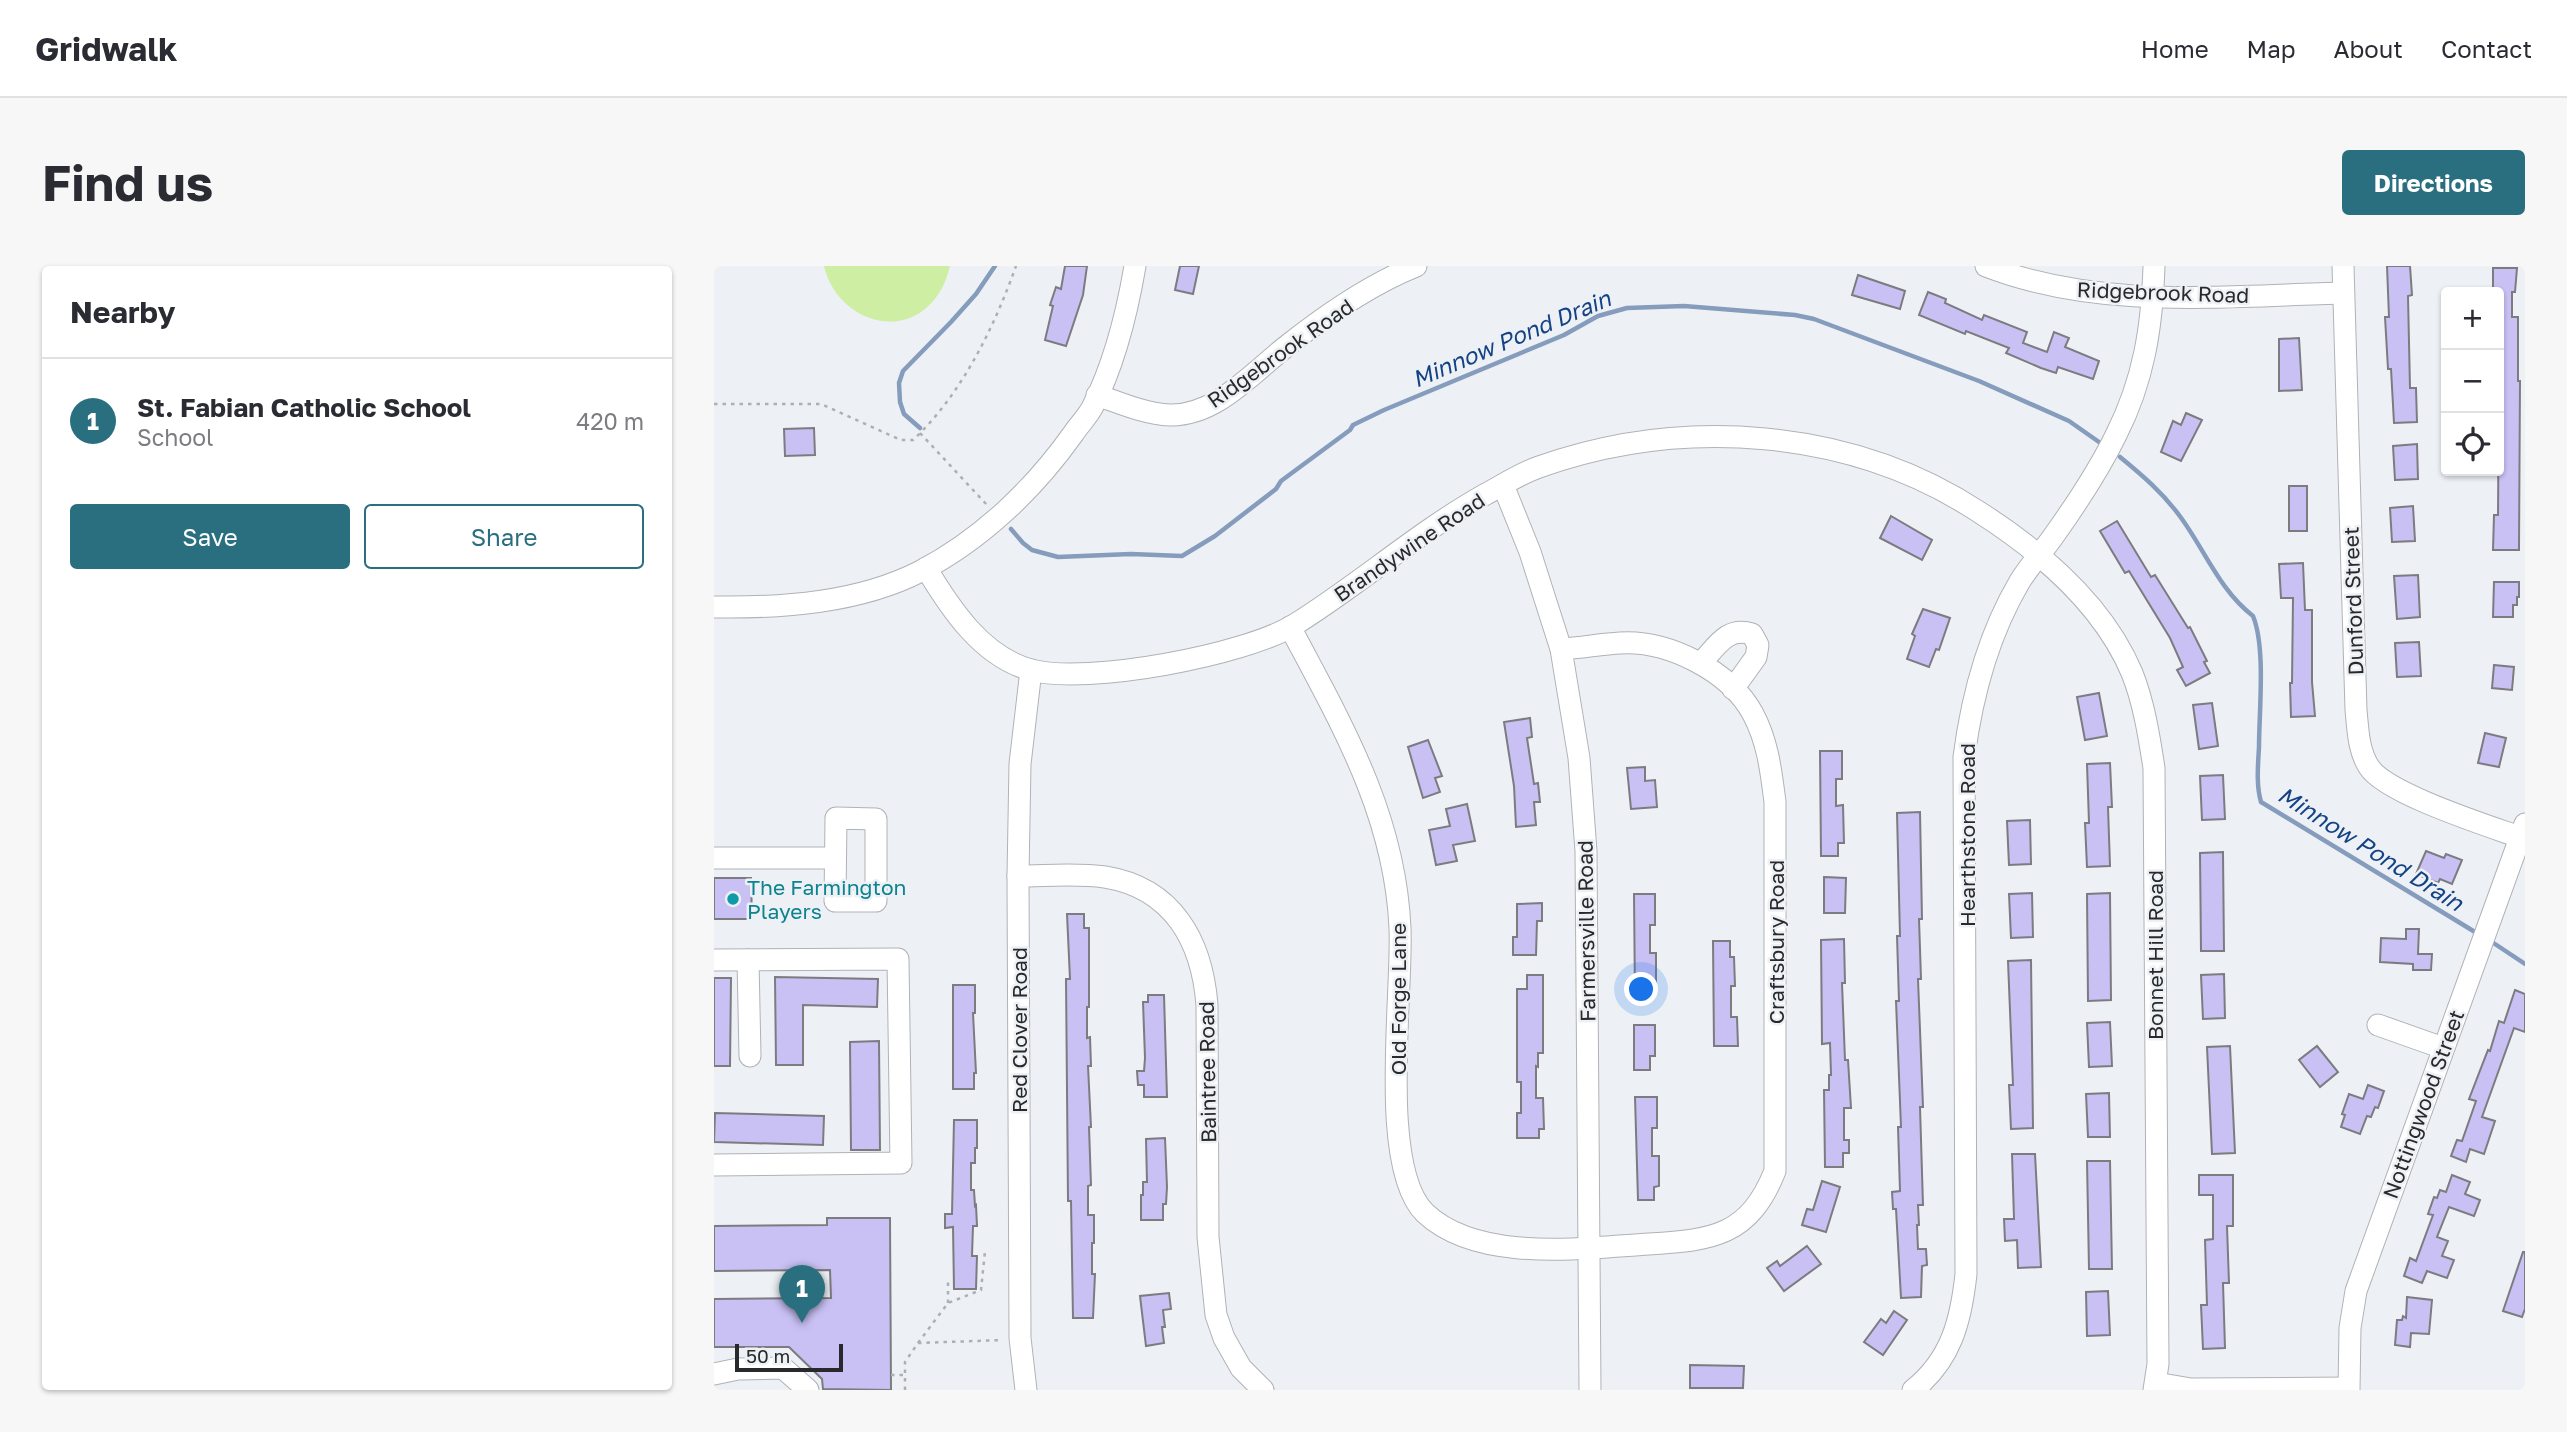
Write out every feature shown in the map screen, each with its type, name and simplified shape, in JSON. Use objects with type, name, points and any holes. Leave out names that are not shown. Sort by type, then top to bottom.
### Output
[{"type":"street","points":[[714,607],[794,604],[841,597],[885,585],[926,568],[961,546],[997,517],[1027,491],[1091,409],[1109,368],[1135,266]]},
{"type":"street","name":"Ridgebrook Road","points":[[1097,395],[1161,414],[1194,411],[1217,401],[1322,320],[1395,270],[1416,266]]},
{"type":"street","name":"Ridgebrook Road","points":[[1986,266],[2045,285],[2076,291],[2153,296],[2343,293]]},
{"type":"street","name":"Hearthstone Road","points":[[1913,1390],[1947,1353],[1962,1307],[1965,1285],[1964,757],[1970,710],[1997,627],[2021,581],[2090,480],[2117,435],[2146,355],[2154,266]]},
{"type":"street","name":"Dunford Street","points":[[2343,266],[2356,710],[2361,746],[2376,777],[2410,796],[2523,833]]},
{"type":"street","name":"Brandywine Road","points":[[926,568],[947,603],[967,627],[990,648],[1031,670],[1066,674],[1164,665],[1245,646],[1290,628],[1457,510],[1538,467],[1640,442],[1688,437],[1778,440],[1830,448],[1914,476],[1962,500],[2039,555]]},
{"type":"street","name":"Farmersville Road","points":[[1503,485],[1530,552],[1561,649],[1579,758],[1586,851],[1590,1390]]},
{"type":"street","name":"Bonnet Hill Road","points":[[2039,555],[2081,596],[2110,634],[2132,672],[2146,718],[2154,768],[2158,1364],[2155,1387]]},
{"type":"street","name":"Old Forge Lane","points":[[1290,628],[1354,748],[1376,802],[1385,838],[1400,926],[1398,1116],[1402,1168],[1412,1197],[1425,1213],[1449,1230],[1475,1241],[1505,1248],[1590,1248]]},
{"type":"street","points":[[1701,663],[1730,633],[1740,631],[1752,635],[1758,645],[1756,657],[1733,689]]},
{"type":"street","name":"Craftsbury Road","points":[[1561,649],[1620,643],[1650,645],[1672,649],[1701,663],[1733,689],[1752,713],[1767,748],[1775,802],[1775,1171],[1757,1208],[1737,1226],[1699,1241],[1590,1248]]},
{"type":"street","name":"Red Clover Road","points":[[1026,1390],[1020,1338],[1018,876],[1020,764],[1031,670]]},
{"type":"street","name":"Nottingwood Street","points":[[2348,1389],[2350,1328],[2356,1291],[2523,833]]},
{"type":"street","points":[[714,858],[835,858]]},
{"type":"street","name":"Baintree Road","points":[[1018,876],[1104,877],[1131,883],[1152,894],[1173,912],[1187,932],[1205,977],[1208,1237],[1216,1315],[1224,1338],[1241,1368],[1263,1390]]},
{"type":"street","points":[[714,960],[898,958],[901,1163],[714,1165]]},
{"type":"street","points":[[748,960],[750,1056]]},
{"type":"street","points":[[2378,1025],[2443,1048]]},
{"type":"street","points":[[725,1378],[774,1379],[783,1368],[808,1390]]},
{"type":"street","points":[[2155,1387],[2348,1389]]},
{"type":"path","points":[[714,404],[821,404],[903,440],[913,440],[931,422],[972,361],[999,308],[1016,266]]},
{"type":"path","points":[[920,433],[997,517]]},
{"type":"path","points":[[905,1390],[905,1362],[948,1303],[981,1290],[985,1251]]},
{"type":"path","points":[[948,1278],[948,1303]]},
{"type":"path","points":[[918,1343],[1020,1338]]},
{"type":"path","points":[[891,1375],[905,1375]]},
{"type":"green space","points":[[824,266],[950,266],[939,293],[923,311],[907,319],[889,322],[872,319],[842,300],[831,284]]},
{"type":"building","points":[[1065,266],[1087,266],[1083,295],[1066,346],[1045,340],[1053,306],[1050,305],[1056,287],[1061,289]]},
{"type":"building","points":[[1180,266],[1199,266],[1193,294],[1175,290]]},
{"type":"building","points":[[2387,266],[2410,266],[2410,388],[2416,388],[2417,422],[2394,423],[2385,317],[2389,317]]},
{"type":"building","points":[[2493,268],[2517,268],[2515,292],[2512,292],[2512,317],[2518,317],[2520,381],[2519,550],[2493,550],[2494,515],[2498,515],[2498,476],[2504,476],[2504,287],[2493,287]]},
{"type":"building","points":[[1858,275],[1905,291],[1900,309],[1852,295]]},
{"type":"building","points":[[1928,292],[1982,320],[1984,315],[2027,332],[2023,343],[2047,352],[2054,332],[2069,338],[2065,347],[2099,361],[2093,379],[2058,367],[2056,373],[2041,368],[2006,353],[2009,348],[1919,315]]},
{"type":"building","points":[[2299,338],[2302,390],[2279,391],[2279,339]]},
{"type":"building","points":[[2186,413],[2202,420],[2181,461],[2161,452],[2173,421],[2181,425]]},
{"type":"building","points":[[814,428],[815,455],[785,456],[784,429]]},
{"type":"building","points":[[2417,444],[2418,479],[2395,480],[2393,446]]},
{"type":"building","points":[[2289,486],[2307,486],[2307,531],[2289,531]]},
{"type":"building","points":[[2413,506],[2415,541],[2392,542],[2390,508]]},
{"type":"building","points":[[1891,516],[1932,540],[1922,560],[1880,538]]},
{"type":"building","points":[[2117,521],[2151,577],[2155,575],[2188,628],[2190,627],[2207,661],[2204,662],[2210,673],[2186,686],[2177,670],[2183,667],[2170,638],[2129,571],[2125,573],[2100,531]]},
{"type":"building","points":[[2303,563],[2305,610],[2312,610],[2315,716],[2291,717],[2293,598],[2281,598],[2279,564]]},
{"type":"building","points":[[2418,575],[2420,617],[2397,619],[2394,576]]},
{"type":"building","points":[[2494,582],[2519,582],[2519,597],[2517,605],[2513,605],[2513,617],[2493,617]]},
{"type":"building","points":[[1923,609],[1950,618],[1939,650],[1936,649],[1929,667],[1907,659],[1915,636],[1912,634]]},
{"type":"building","points":[[2419,642],[2421,676],[2397,677],[2395,643]]},
{"type":"building","points":[[2494,665],[2514,667],[2512,690],[2492,688]]},
{"type":"building","points":[[2099,693],[2107,736],[2085,740],[2077,697]]},
{"type":"building","points":[[2212,703],[2218,746],[2199,749],[2193,705]]},
{"type":"building","points":[[1530,718],[1532,737],[1527,738],[1534,784],[1538,783],[1540,802],[1534,802],[1536,825],[1516,827],[1514,786],[1504,722]]},
{"type":"building","points":[[2485,733],[2506,738],[2499,767],[2478,763]]},
{"type":"building","points":[[1428,740],[1442,776],[1435,778],[1440,792],[1423,798],[1408,747]]},
{"type":"building","points":[[1820,751],[1842,751],[1842,779],[1836,779],[1836,806],[1843,805],[1844,843],[1838,843],[1838,856],[1821,856]]},
{"type":"building","points":[[2110,763],[2110,866],[2087,867],[2087,764]]},
{"type":"building","points":[[1645,767],[1645,781],[1655,780],[1657,807],[1631,809],[1627,768]]},
{"type":"building","points":[[2223,775],[2225,819],[2202,820],[2200,776]]},
{"type":"building","points":[[1467,804],[1475,841],[1453,845],[1457,861],[1436,865],[1429,830],[1450,826],[1446,809]]},
{"type":"building","points":[[1920,812],[1922,919],[1919,919],[1921,979],[1918,979],[1923,1107],[1920,1107],[1923,1205],[1918,1205],[1917,1225],[1918,1249],[1926,1249],[1927,1265],[1922,1266],[1921,1297],[1901,1298],[1896,1209],[1893,1209],[1892,1192],[1900,1191],[1898,1127],[1901,1127],[1896,1001],[1899,1001],[1897,936],[1900,936],[1897,813]]},
{"type":"building","points":[[2030,820],[2031,864],[2009,865],[2007,821]]},
{"type":"building","points":[[2426,851],[2444,858],[2446,854],[2462,860],[2452,884],[2440,879],[2438,883],[2416,874]]},
{"type":"building","points":[[2223,852],[2224,951],[2201,951],[2200,853]]},
{"type":"building","points":[[1824,877],[1846,878],[1845,913],[1824,913]]},
{"type":"building","name":"The Farmington Players","points":[[714,878],[751,878],[752,919],[714,919]]},
{"type":"building","points":[[2032,893],[2033,937],[2011,938],[2009,894]]},
{"type":"building","points":[[2110,893],[2111,1000],[2088,1001],[2087,894]]},
{"type":"building","points":[[1634,894],[1655,894],[1655,925],[1650,925],[1650,953],[1656,953],[1656,984],[1650,984],[1650,998],[1635,998]]},
{"type":"building","points":[[1542,903],[1542,921],[1537,921],[1536,955],[1513,955],[1513,937],[1517,937],[1517,904]]},
{"type":"building","points":[[1067,914],[1084,914],[1084,928],[1089,928],[1087,1038],[1090,1037],[1091,1066],[1088,1066],[1091,1185],[1088,1186],[1088,1215],[1094,1215],[1093,1318],[1073,1318],[1071,1201],[1068,1201],[1066,979],[1070,979]]},
{"type":"building","points":[[2406,929],[2419,929],[2418,954],[2432,954],[2431,970],[2413,970],[2413,964],[2380,962],[2381,938],[2406,939]]},
{"type":"building","points":[[1844,939],[1845,983],[1842,983],[1845,1060],[1848,1060],[1851,1108],[1844,1108],[1844,1140],[1849,1140],[1849,1153],[1843,1153],[1843,1167],[1825,1167],[1824,1090],[1829,1090],[1831,1075],[1830,1043],[1822,1044],[1821,940]]},
{"type":"building","points":[[1713,941],[1730,941],[1730,957],[1734,957],[1735,986],[1731,986],[1731,1017],[1737,1017],[1738,1046],[1714,1046]]},
{"type":"building","points":[[2031,960],[2033,1128],[2011,1129],[2009,1085],[2013,1085],[2008,961]]},
{"type":"building","points":[[2224,974],[2225,1018],[2203,1019],[2201,975]]},
{"type":"building","points":[[1527,975],[1543,975],[1543,1053],[1538,1053],[1536,1098],[1543,1098],[1544,1129],[1539,1129],[1539,1138],[1517,1138],[1517,1113],[1521,1113],[1521,1082],[1517,1082],[1517,989],[1527,989]]},
{"type":"building","points":[[775,977],[878,979],[877,1007],[803,1005],[803,1065],[776,1065]]},
{"type":"building","points":[[714,978],[731,978],[730,1066],[714,1066]]},
{"type":"building","points":[[953,985],[975,985],[974,1089],[953,1089]]},
{"type":"building","points":[[2515,990],[2525,994],[2525,1032],[2514,1028],[2482,1117],[2495,1121],[2484,1154],[2470,1149],[2466,1162],[2451,1156],[2457,1140],[2462,1141],[2476,1101],[2469,1099],[2488,1050],[2490,1051],[2499,1021],[2504,1023]]},
{"type":"building","points":[[1148,995],[1164,995],[1167,1097],[1144,1097],[1144,1085],[1138,1085],[1137,1071],[1144,1071],[1143,1002],[1148,1002]]},
{"type":"building","points":[[2110,1022],[2112,1066],[2089,1067],[2087,1023]]},
{"type":"building","points":[[1634,1025],[1655,1025],[1655,1056],[1650,1056],[1650,1070],[1634,1070]]},
{"type":"building","points":[[879,1041],[880,1150],[851,1150],[850,1042]]},
{"type":"building","points":[[2230,1046],[2235,1153],[2212,1154],[2207,1047]]},
{"type":"building","points":[[2317,1046],[2338,1072],[2320,1087],[2299,1060]]},
{"type":"building","points":[[2368,1085],[2384,1091],[2378,1108],[2375,1107],[2371,1117],[2367,1116],[2360,1134],[2341,1127],[2349,1094],[2363,1099]]},
{"type":"building","points":[[2109,1093],[2110,1137],[2088,1137],[2086,1094]]},
{"type":"building","points":[[1635,1097],[1657,1097],[1657,1128],[1652,1128],[1652,1156],[1659,1156],[1659,1186],[1654,1187],[1654,1200],[1638,1200]]},
{"type":"building","points":[[715,1113],[824,1116],[823,1145],[714,1142]]},
{"type":"building","points":[[954,1120],[977,1120],[975,1163],[971,1163],[971,1190],[974,1190],[977,1226],[973,1226],[972,1256],[977,1256],[976,1289],[954,1289],[953,1227],[945,1228],[945,1214],[952,1214]]},
{"type":"building","points":[[1165,1138],[1167,1187],[1163,1220],[1141,1220],[1143,1182],[1147,1182],[1146,1139]]},
{"type":"building","points":[[2012,1154],[2035,1154],[2041,1267],[2018,1268],[2017,1240],[2005,1241],[2004,1219],[2014,1219]]},
{"type":"building","points":[[2087,1161],[2110,1161],[2112,1269],[2089,1269]]},
{"type":"building","points":[[2199,1175],[2233,1175],[2233,1226],[2227,1226],[2229,1283],[2223,1283],[2225,1348],[2203,1349],[2201,1305],[2207,1305],[2205,1240],[2213,1239],[2213,1195],[2199,1195]]},
{"type":"building","points":[[2452,1175],[2470,1182],[2465,1194],[2480,1200],[2474,1216],[2449,1207],[2437,1237],[2448,1241],[2442,1256],[2454,1260],[2447,1278],[2427,1271],[2422,1283],[2404,1276],[2410,1258],[2416,1261],[2433,1215],[2428,1214],[2434,1197],[2437,1198],[2440,1190],[2446,1192]]},
{"type":"building","points":[[1822,1181],[1840,1187],[1826,1232],[1802,1225],[1807,1209],[1813,1210]]},
{"type":"building","points":[[827,1218],[890,1218],[891,1390],[823,1389],[822,1379],[789,1347],[714,1347],[714,1299],[831,1298],[830,1270],[714,1271],[714,1226],[827,1225]]},
{"type":"building","points":[[1807,1246],[1821,1264],[1784,1291],[1767,1268],[1777,1261],[1780,1266]]},
{"type":"building","points":[[2523,1252],[2525,1309],[2522,1317],[2503,1311]]},
{"type":"building","points":[[2108,1291],[2110,1335],[2087,1336],[2086,1292]]},
{"type":"building","points":[[1169,1293],[1171,1309],[1163,1310],[1164,1343],[1146,1346],[1140,1296]]},
{"type":"building","points":[[2407,1297],[2432,1300],[2429,1334],[2411,1333],[2410,1347],[2395,1345],[2397,1320],[2402,1320],[2403,1316],[2406,1318]]},
{"type":"building","points":[[1894,1311],[1907,1320],[1883,1355],[1864,1342],[1881,1319],[1886,1323]]},
{"type":"building","points":[[1690,1365],[1744,1366],[1743,1388],[1690,1388]]},
{"type":"waterway","name":"Minnow Pond Drain","points":[[920,428],[904,414],[900,402],[899,383],[903,371],[976,294],[995,266]]},
{"type":"waterway","name":"Minnow Pond Drain","points":[[1011,529],[1032,550],[1058,557],[1131,554],[1182,556],[1215,536],[1353,425],[1564,335],[1598,316],[1627,308],[1684,306],[1814,319],[1979,381],[2069,421],[2099,442]]},
{"type":"waterway","name":"Minnow Pond Drain","points":[[2120,457],[2172,507],[2221,581],[2241,606],[2253,616],[2261,662],[2258,775],[2261,802],[2475,932]]},
{"type":"waterway","name":"Minnow Pond Drain","points":[[2492,942],[2525,964]]},
{"type":"place","name":"The Farmington Players","points":[[733,899]]},
{"type":"place","name":"St. Fabian Catholic School","points":[[802,1323]]}]
